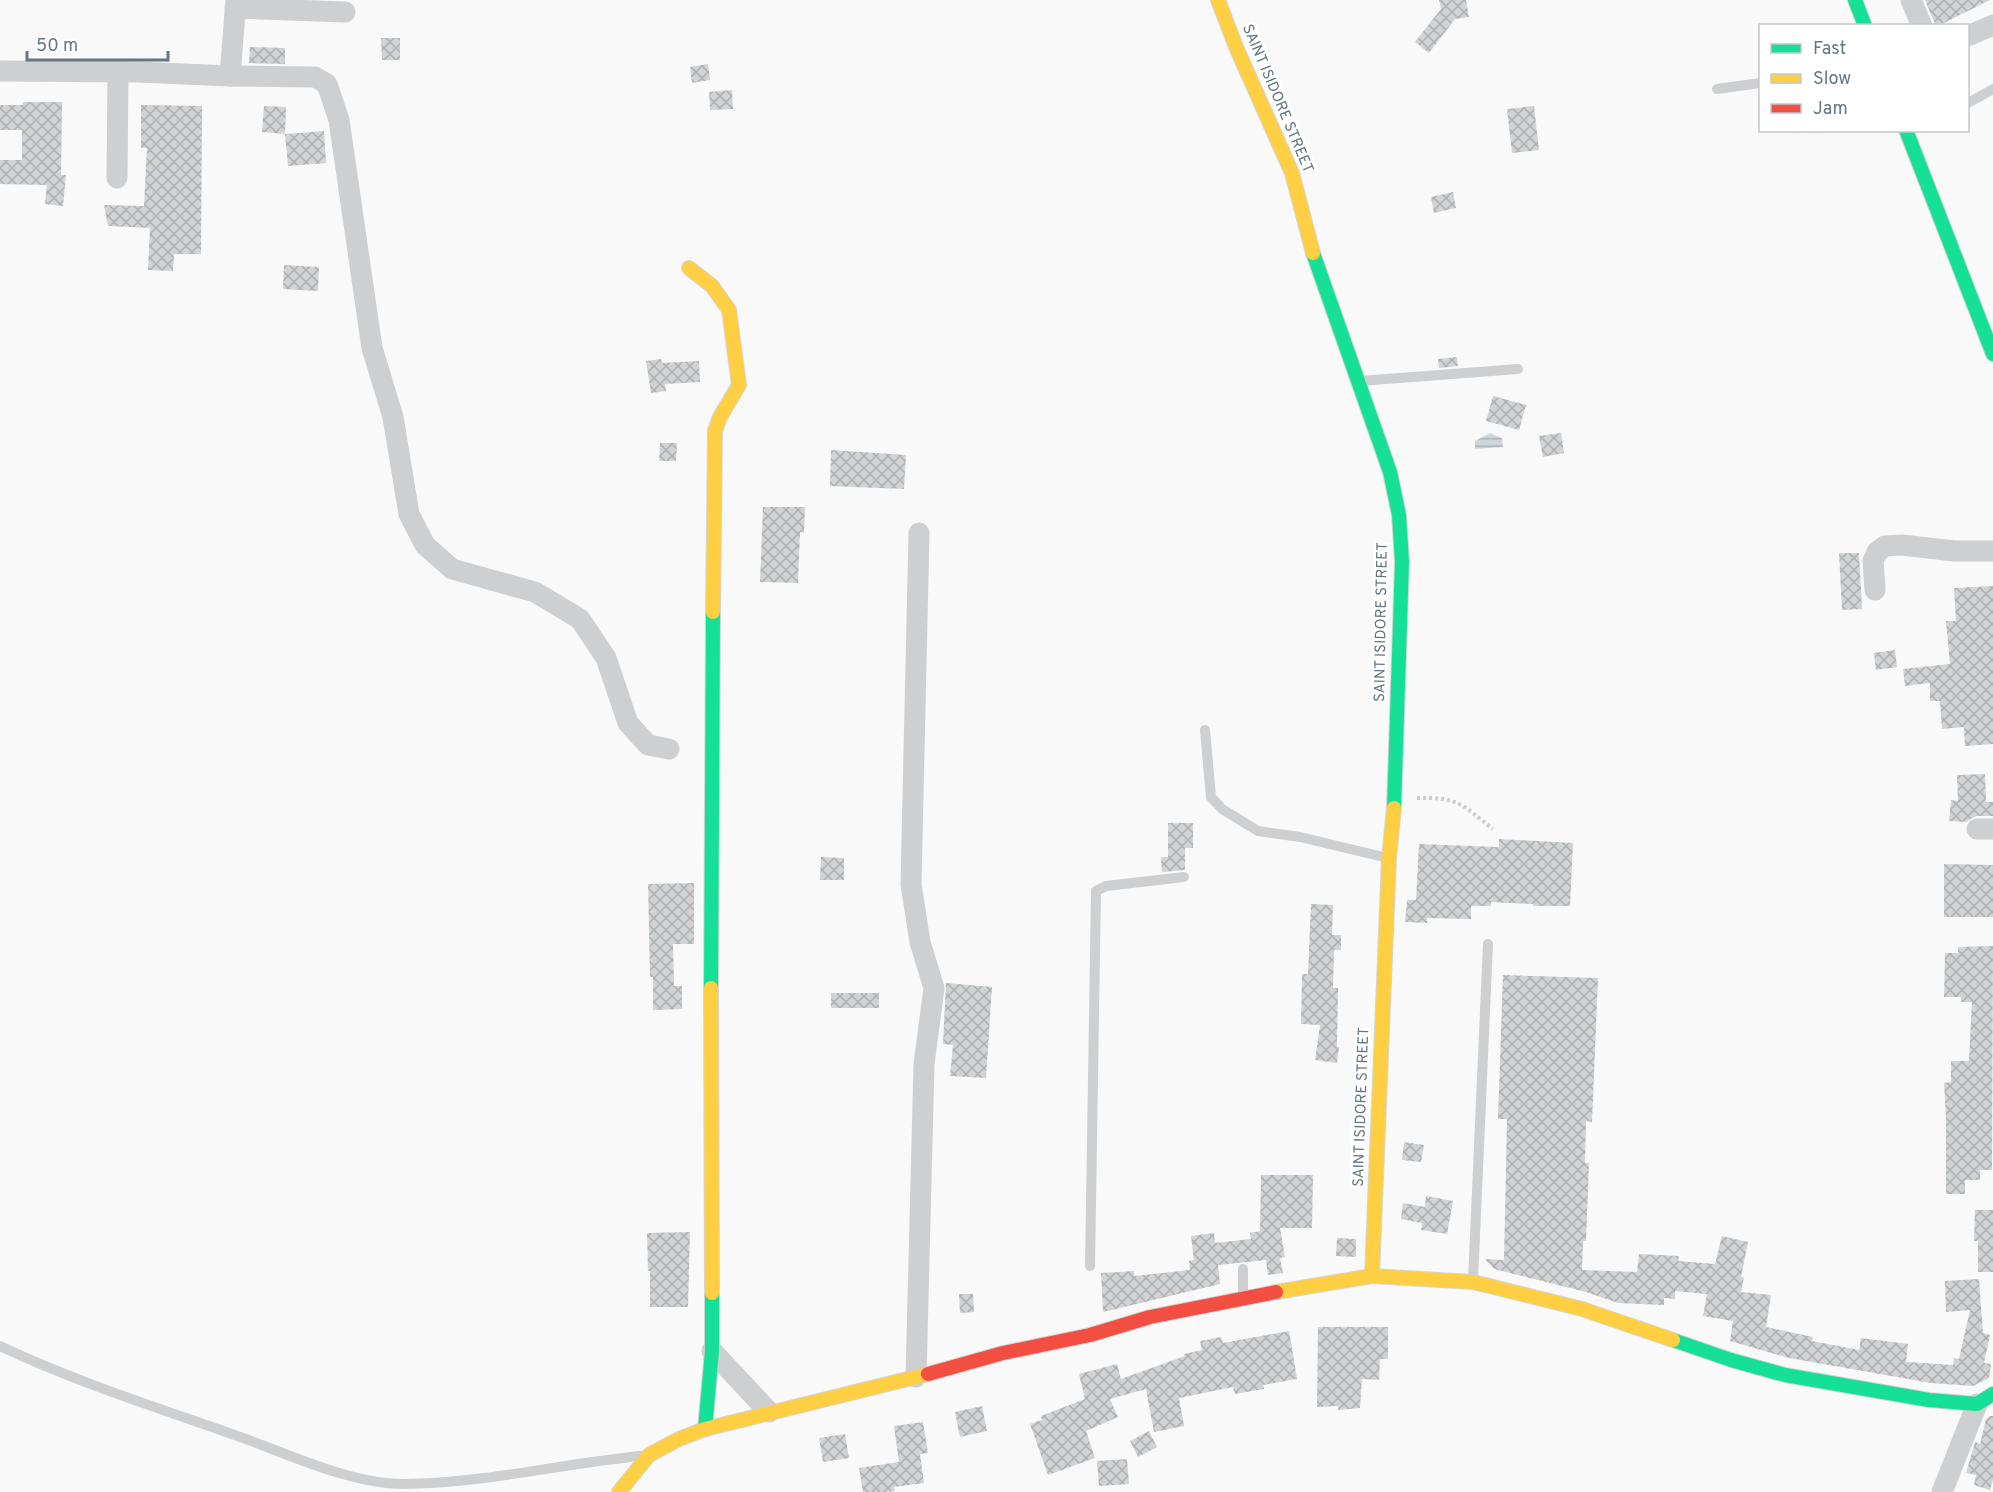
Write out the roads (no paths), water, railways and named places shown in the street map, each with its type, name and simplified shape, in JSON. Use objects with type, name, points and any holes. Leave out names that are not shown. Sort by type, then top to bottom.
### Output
[{"type":"street","name":"SAINT ISIDORE STREET","points":[[1218,0],[1236,47],[1292,173],[1314,258],[1390,472],[1398,515],[1402,562],[1395,799],[1389,858],[1372,1276]]},
{"type":"street","points":[[1855,0],[1864,24]]},
{"type":"street","points":[[1911,0],[1921,24]]},
{"type":"street","points":[[230,76],[236,4],[345,12]]},
{"type":"street","points":[[1969,36],[1993,25]]},
{"type":"street","points":[[0,71],[315,77],[327,84],[339,120],[372,348],[393,417],[409,514],[425,545],[452,569],[535,591],[580,619],[606,658],[628,723],[648,745],[669,749]]},
{"type":"street","points":[[117,178],[118,72]]},
{"type":"street","points":[[1907,132],[1993,354]]},
{"type":"street","points":[[689,268],[705,277],[724,300],[729,310],[739,385],[720,417],[715,431],[711,872],[712,1351],[705,1430]]},
{"type":"street","points":[[916,1377],[924,1064],[934,988],[920,942],[911,885],[919,533]]},
{"type":"street","points":[[1875,590],[1873,561],[1876,552],[1885,546],[1993,551]]},
{"type":"street","points":[[619,1492],[649,1455],[679,1439],[705,1430],[1003,1353],[1090,1335],[1150,1317],[1243,1297],[1372,1276],[1473,1282],[1582,1309],[1731,1360],[1785,1375],[1889,1394],[1985,1399],[1942,1492]]},
{"type":"street","points":[[712,1351],[768,1412]]},
{"type":"lane","points":[[1717,89],[1759,83]]},
{"type":"lane","points":[[1969,102],[1993,89]]},
{"type":"lane","points":[[1359,381],[1518,369]]},
{"type":"lane","points":[[1205,730],[1211,796],[1222,809],[1258,831],[1300,837],[1389,858]]},
{"type":"lane","points":[[1090,1266],[1096,891],[1106,886],[1184,878]]},
{"type":"lane","points":[[1473,1282],[1488,944]]},
{"type":"lane","points":[[1243,1269],[1243,1297]]},
{"type":"lane","points":[[0,1346],[25,1358],[156,1407],[332,1470],[367,1479],[403,1484],[505,1476],[598,1460],[649,1455]]}]
